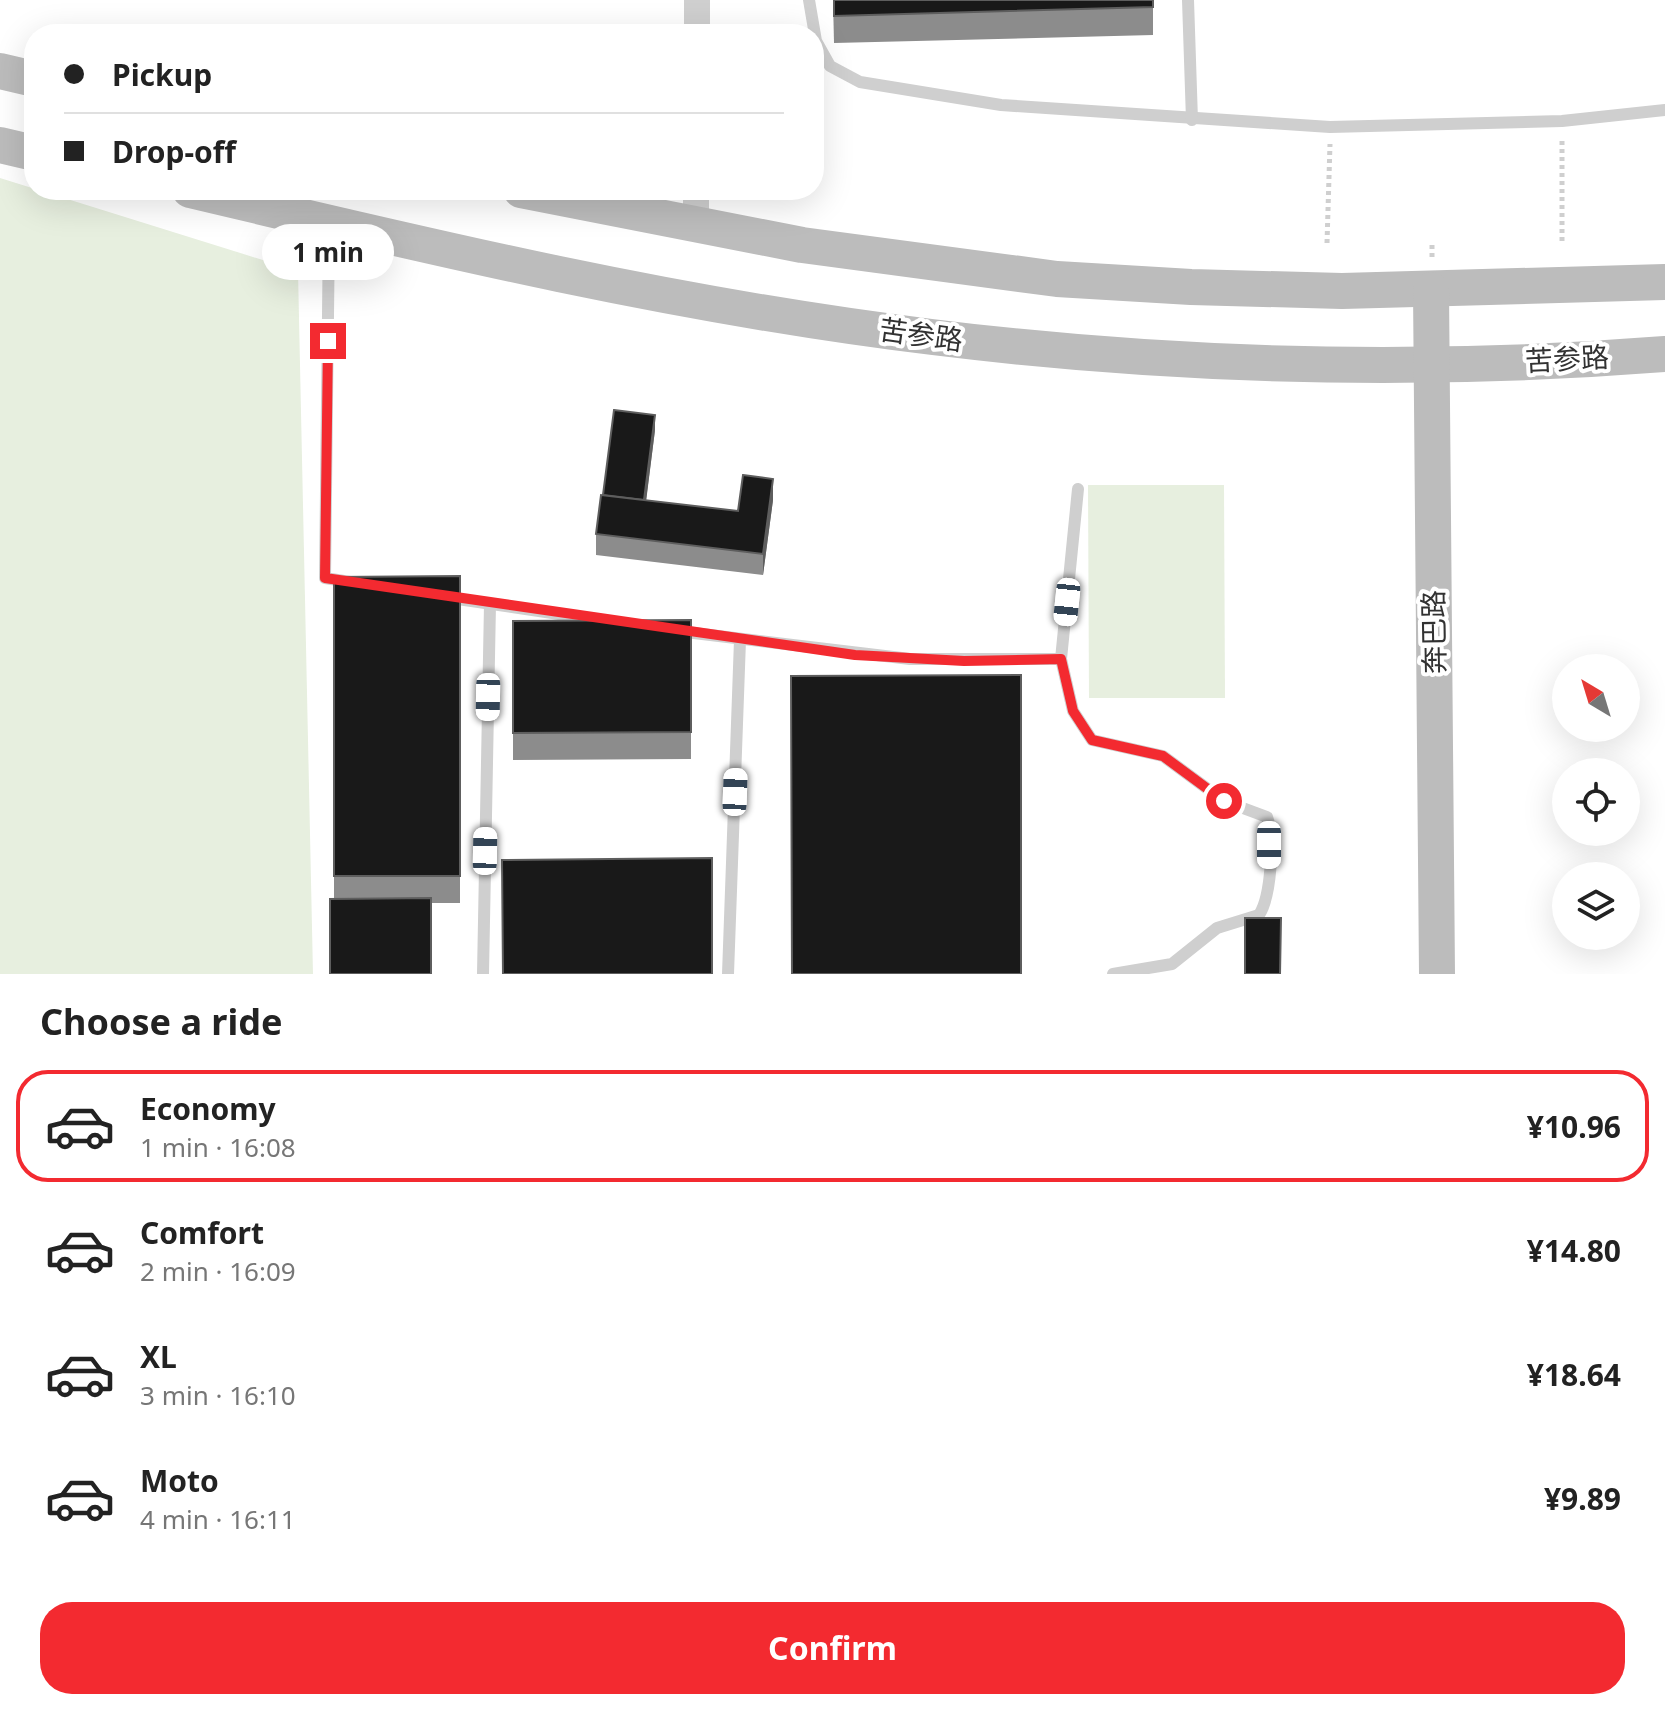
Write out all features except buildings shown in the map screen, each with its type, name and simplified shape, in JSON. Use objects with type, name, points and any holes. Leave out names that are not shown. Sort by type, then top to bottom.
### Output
[{"type":"street","points":[[697,0],[697,24]]},
{"type":"street","points":[[0,71],[24,77]]},
{"type":"street","points":[[0,145],[24,151]]},
{"type":"street","name":"苦参路","points":[[233,200],[638,288],[928,337],[1050,350],[1187,359],[1431,362],[1665,354]]},
{"type":"street","points":[[571,200],[863,254],[1057,279],[1191,287],[1431,290],[1665,282]]},
{"type":"street","points":[[696,200],[696,225]]},
{"type":"street","name":"奔巴路","points":[[1431,290],[1437,974]]},
{"type":"lane","points":[[809,0],[813,24]]},
{"type":"lane","points":[[1188,0],[1192,120]]},
{"type":"lane","points":[[824,55],[830,66],[860,82],[1001,105],[1192,120],[1330,127],[1562,121],[1665,110]]},
{"type":"lane","points":[[329,222],[325,578],[370,585]]},
{"type":"lane","points":[[1078,489],[1061,659],[1073,711],[1092,740],[1163,756],[1224,801],[1259,811],[1270,824],[1267,893],[1259,915],[1217,928],[1172,964],[1113,974]]},
{"type":"lane","points":[[430,595],[640,626]]},
{"type":"lane","points":[[483,974],[490,604]]},
{"type":"lane","points":[[670,630],[910,659],[1061,659]]},
{"type":"lane","points":[[728,974],[740,640]]},
{"type":"path","points":[[1562,121],[1562,241]]},
{"type":"path","points":[[1327,243],[1330,127]]},
{"type":"green space","points":[[0,178],[24,185],[24,200],[70,200],[298,271],[313,974],[0,974]]},
{"type":"green space","points":[[1088,485],[1224,485],[1225,698],[1089,698]]},
{"type":"route","points":[[328,341],[325,578],[700,635],[855,655],[964,661],[1061,659],[1073,711],[1081,729],[1092,740],[1163,756],[1224,801]]}]
